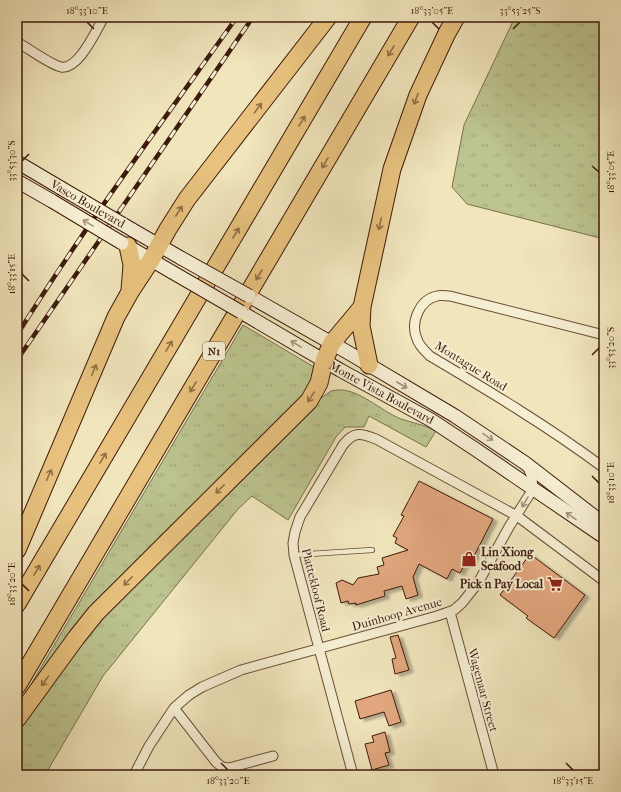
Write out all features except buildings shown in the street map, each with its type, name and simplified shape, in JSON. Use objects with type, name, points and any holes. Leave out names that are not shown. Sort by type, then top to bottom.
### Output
[{"type":"highway","points":[[17,550],[116,318],[130,292],[187,199],[328,17]]},
{"type":"highway","points":[[17,604],[363,17]]},
{"type":"highway","name":"N1","points":[[17,686],[411,17]]},
{"type":"highway","points":[[369,365],[361,326],[362,307],[394,162],[418,95],[456,17]]},
{"type":"highway","points":[[125,244],[132,265],[130,292]]},
{"type":"highway","points":[[17,719],[96,613],[309,401],[319,383],[324,361],[332,343],[362,307]]},
{"type":"main road","name":"Vasco Boulevard","points":[[17,162],[159,245]]},
{"type":"main road","name":"Vasco Boulevard","points":[[17,181],[151,260]]},
{"type":"main road","name":"Monte Vista Boulevard","points":[[159,245],[441,407],[525,463],[604,524]]},
{"type":"main road","name":"Monte Vista Boulevard","points":[[151,260],[267,326],[324,361],[431,420],[604,537]]},
{"type":"street","points":[[17,42],[54,64],[61,67],[66,66],[78,59],[104,17]]},
{"type":"street","name":"Montague Road","points":[[604,335],[450,296],[437,295],[429,299],[419,310],[415,320],[414,329],[416,338],[422,348],[430,356],[530,418],[604,468]]},
{"type":"street","name":"Plattekloof Road","points":[[353,775],[318,648],[294,555],[293,543],[295,532],[304,511],[347,440],[352,435],[358,434],[376,439],[517,516]]},
{"type":"street","points":[[525,463],[532,477],[533,489]]},
{"type":"street","name":"Duinhoop Avenue","points":[[134,775],[149,746],[174,708],[189,695],[202,687],[240,670],[450,612],[462,603],[474,590],[533,489]]},
{"type":"street","points":[[517,516],[604,581]]},
{"type":"street","name":"Wagenaar Street","points":[[450,612],[494,775]]},
{"type":"street","points":[[174,708],[216,762],[222,767],[230,768],[273,756]]},
{"type":"lane","points":[[17,266],[20,272],[17,285]]},
{"type":"lane","points":[[294,555],[372,550]]},
{"type":"green space","points":[[515,17],[604,17],[604,239],[467,204],[452,187],[464,125]]},
{"type":"green space","points":[[243,325],[314,367],[309,388],[17,708]]},
{"type":"green space","points":[[345,390],[361,396],[401,419],[436,431],[426,447],[369,416],[364,427],[345,427],[336,437],[288,520],[252,496],[238,509],[103,676],[45,775],[17,775],[17,732],[52,686],[87,634],[129,589],[321,398],[331,391]]},
{"type":"railway","points":[[17,335],[97,214],[237,17]]},
{"type":"railway","points":[[17,360],[253,17]]},
{"type":"place","name":"Lin Xiong Seafood","points":[[469,559]]},
{"type":"place","name":"Pick n Pay Local","points":[[555,584]]}]
